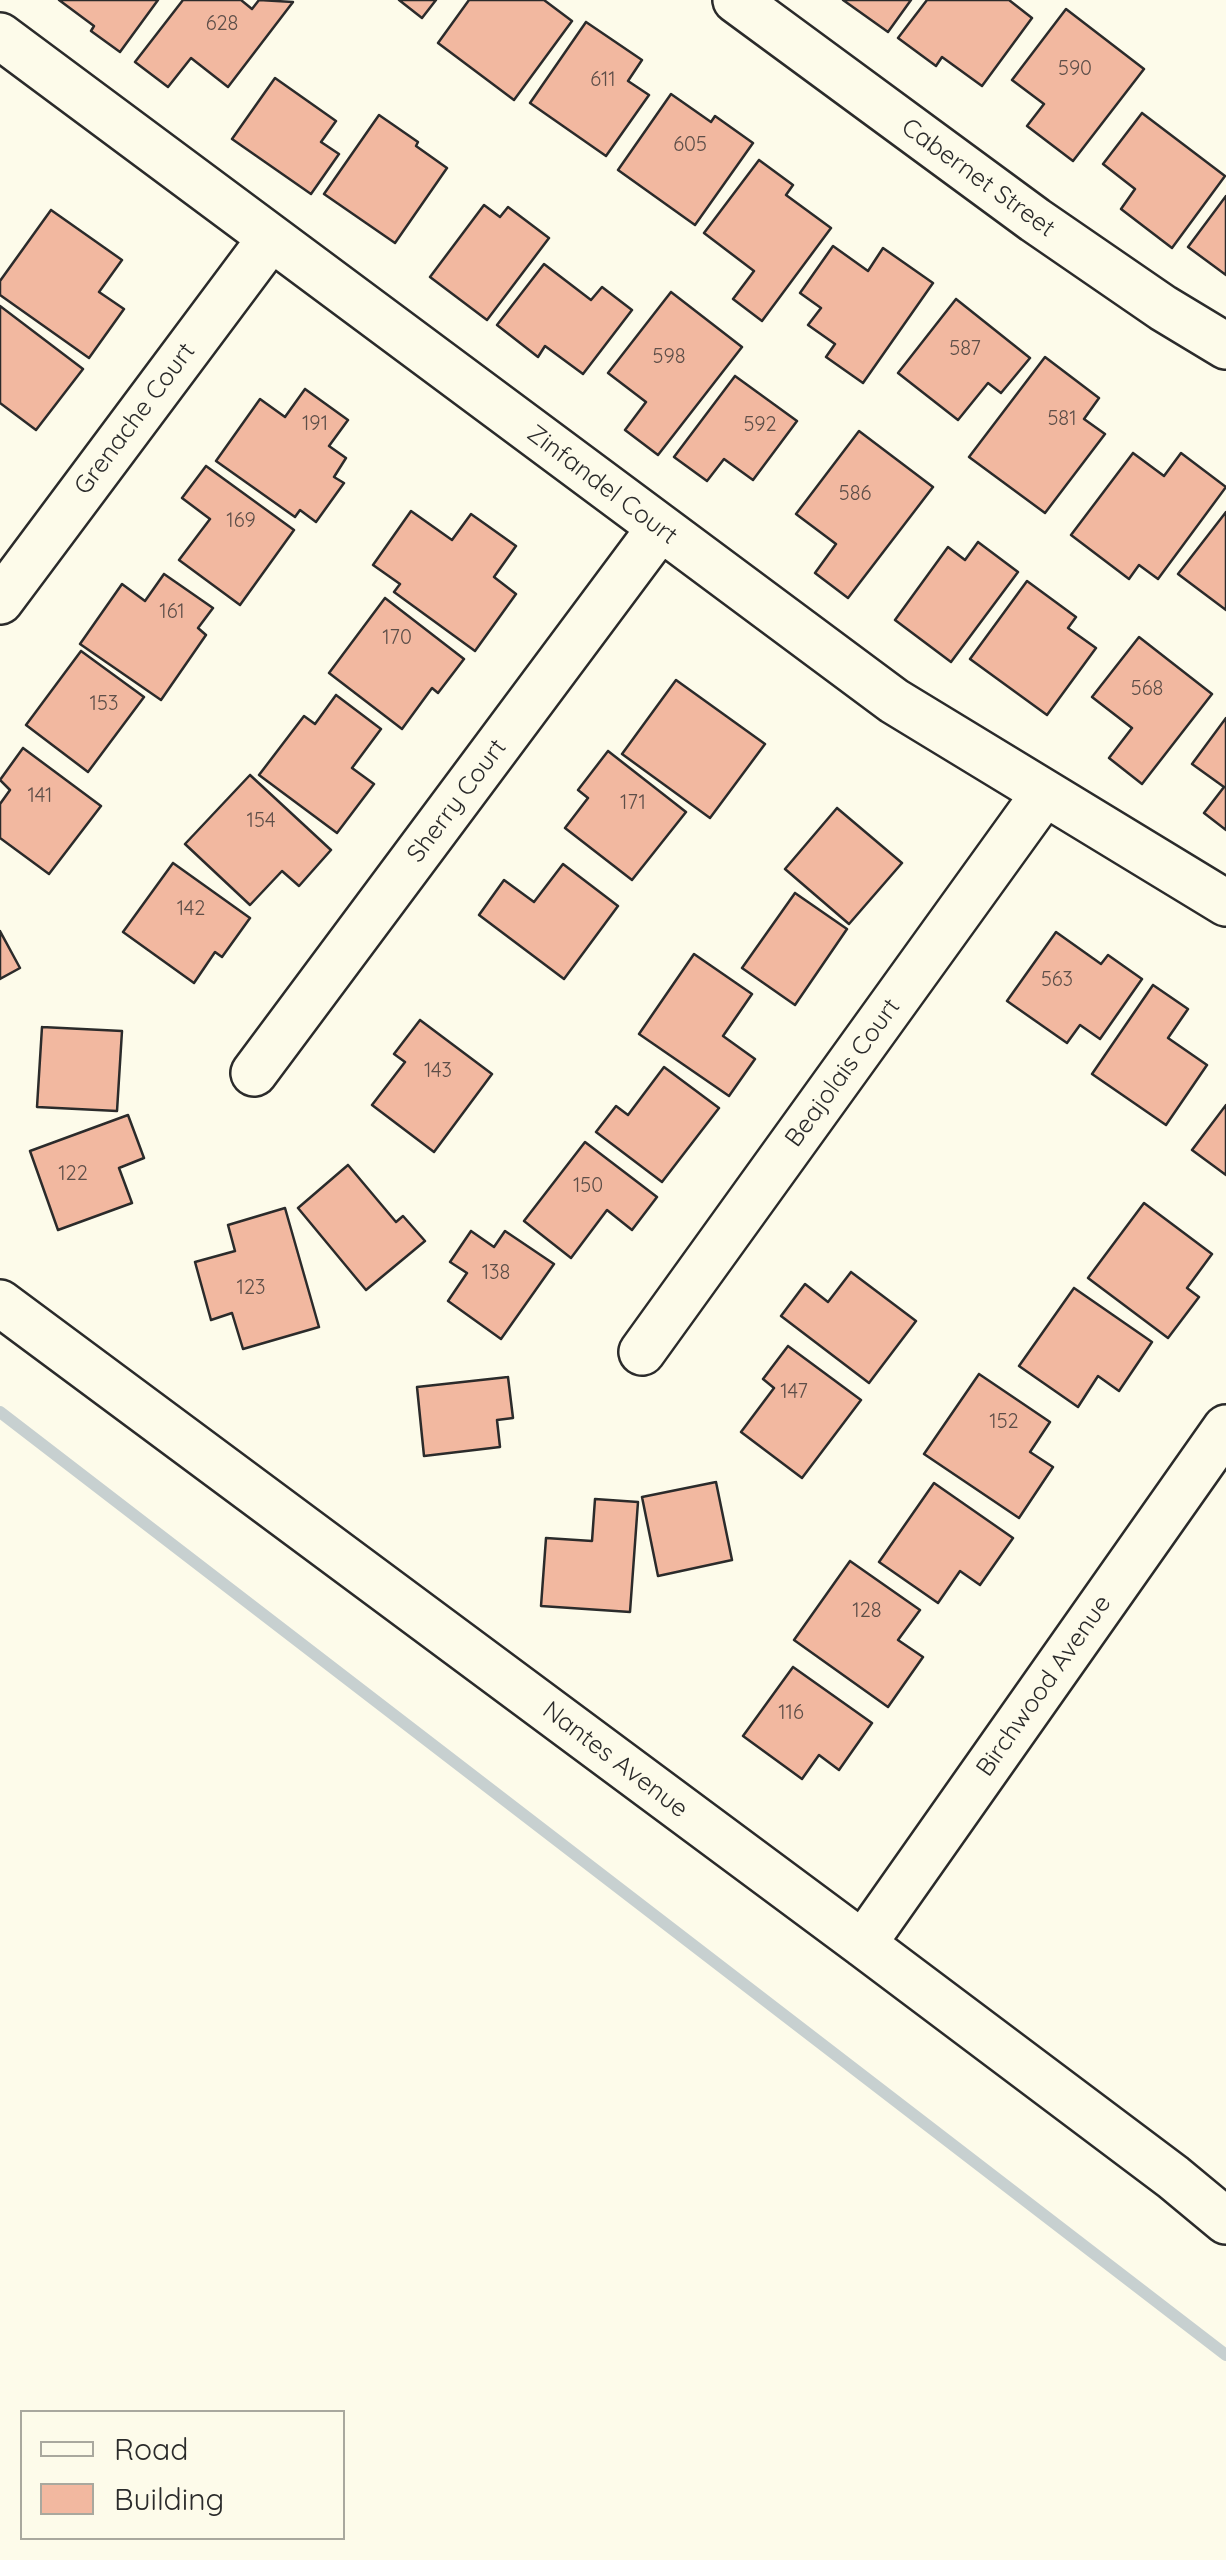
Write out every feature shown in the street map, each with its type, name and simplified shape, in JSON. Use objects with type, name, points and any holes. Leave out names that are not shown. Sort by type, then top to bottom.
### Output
[{"type":"street","name":"Cabernet Street","points":[[736,0],[1035,220],[1226,346]]},
{"type":"street","name":"Zinfandel Court","points":[[0,36],[894,701],[1226,903]]},
{"type":"street","name":"Grenache Court","points":[[0,601],[271,238]]},
{"type":"street","name":"Sherry Court","points":[[254,1073],[660,528]]},
{"type":"street","name":"Beajolais Court","points":[[642,1352],[1044,794]]},
{"type":"street","name":"Nantes Avenue","points":[[0,1303],[863,1944],[1226,2221]]},
{"type":"street","name":"Birchwood Avenue","points":[[863,1944],[1226,1428]]},
{"type":"building","points":[[59,0],[158,0],[120,52]]},
{"type":"building","points":[[183,0],[241,0],[252,9],[259,0],[293,2],[228,87],[191,58],[168,87],[135,62]]},
{"type":"building","points":[[399,0],[436,0],[422,18]]},
{"type":"building","points":[[469,0],[544,0],[572,21],[514,100],[438,43]]},
{"type":"building","points":[[843,0],[911,0],[888,32]]},
{"type":"building","points":[[927,0],[1009,0],[1032,18],[982,86],[942,57],[936,66],[898,38]]},
{"type":"building","points":[[1066,9],[1144,69],[1073,161],[1027,126],[1044,104],[1012,80]]},
{"type":"building","points":[[586,22],[642,60],[628,81],[649,95],[606,156],[530,103]]},
{"type":"building","points":[[275,78],[336,121],[321,142],[339,154],[311,194],[232,139]]},
{"type":"building","points":[[671,94],[711,122],[715,116],[753,143],[695,225],[618,170]]},
{"type":"building","points":[[1142,113],[1225,176],[1172,248],[1121,209],[1135,189],[1103,164]]},
{"type":"building","points":[[379,115],[447,168],[395,243],[324,194]]},
{"type":"building","points":[[759,160],[793,185],[786,195],[831,228],[762,321],[733,299],[754,271],[704,233]]},
{"type":"building","points":[[1226,196],[1226,275],[1188,247]]},
{"type":"building","points":[[484,205],[500,217],[508,207],[549,238],[487,320],[430,277]]},
{"type":"building","points":[[51,210],[122,260],[99,292],[124,309],[89,358],[0,295],[0,281]]},
{"type":"building","points":[[833,246],[868,271],[883,248],[933,283],[863,383],[826,357],[835,344],[808,325],[821,308],[800,293]]},
{"type":"building","points":[[544,264],[591,300],[602,287],[632,310],[583,374],[545,346],[538,357],[497,325]]},
{"type":"building","points":[[671,292],[742,347],[658,455],[625,430],[646,402],[608,373]]},
{"type":"building","points":[[956,299],[1030,358],[1001,393],[988,383],[958,420],[898,373]]},
{"type":"building","points":[[0,306],[83,369],[36,430],[0,403]]},
{"type":"building","points":[[1045,357],[1099,398],[1084,419],[1105,434],[1045,513],[969,457]]},
{"type":"building","points":[[735,376],[797,421],[753,480],[724,459],[707,481],[674,457]]},
{"type":"building","points":[[305,389],[348,420],[329,446],[346,458],[334,477],[344,483],[316,522],[300,510],[295,517],[216,461],[260,399],[285,417]]},
{"type":"building","points":[[859,431],[933,487],[848,598],[815,573],[836,544],[796,514]]},
{"type":"building","points":[[1133,453],[1164,476],[1181,453],[1226,487],[1158,579],[1139,565],[1129,579],[1071,535]]},
{"type":"building","points":[[206,466],[294,530],[240,605],[179,560],[210,519],[182,498]]},
{"type":"building","points":[[411,511],[452,540],[471,514],[516,546],[494,577],[516,594],[475,651],[394,592],[400,584],[373,565]]},
{"type":"building","points":[[1226,512],[1226,610],[1178,574]]},
{"type":"building","points":[[978,542],[1018,572],[951,662],[895,620],[948,547],[965,560]]},
{"type":"building","points":[[164,574],[213,608],[198,628],[206,635],[161,700],[80,644],[122,584],[145,601]]},
{"type":"building","points":[[1027,581],[1076,617],[1068,628],[1096,648],[1047,715],[970,659]]},
{"type":"building","points":[[385,598],[464,659],[438,693],[432,688],[402,729],[329,673]]},
{"type":"building","points":[[1139,637],[1212,694],[1142,784],[1109,758],[1132,728],[1092,697]]},
{"type":"building","points":[[81,651],[144,697],[88,772],[26,725]]},
{"type":"building","points":[[676,680],[765,744],[710,818],[622,754]]},
{"type":"building","points":[[336,695],[381,729],[352,768],[374,784],[337,833],[259,775],[304,716],[315,724]]},
{"type":"building","points":[[1226,718],[1226,830],[1204,813],[1224,787],[1192,764]]},
{"type":"building","points":[[23,748],[101,806],[49,874],[0,838],[0,804],[10,790],[0,780]]},
{"type":"building","points":[[608,751],[686,812],[632,880],[565,828],[588,798],[578,790]]},
{"type":"building","points":[[250,775],[331,850],[299,886],[282,871],[250,905],[185,844]]},
{"type":"building","points":[[837,808],[902,863],[849,924],[785,869]]},
{"type":"building","points":[[173,863],[250,918],[222,957],[215,952],[194,983],[123,932]]},
{"type":"building","points":[[563,864],[618,906],[564,979],[479,915],[504,880],[534,902]]},
{"type":"building","points":[[795,893],[847,929],[795,1005],[742,968]]},
{"type":"building","points":[[0,931],[20,968],[0,979]]},
{"type":"building","points":[[1056,932],[1101,964],[1108,955],[1142,979],[1100,1039],[1080,1025],[1067,1043],[1007,1001]]},
{"type":"building","points":[[694,954],[752,994],[723,1036],[755,1059],[729,1096],[639,1034]]},
{"type":"building","points":[[1153,985],[1188,1009],[1168,1038],[1207,1065],[1166,1125],[1092,1074]]},
{"type":"building","points":[[420,1020],[492,1074],[434,1152],[372,1105],[405,1062],[394,1054]]},
{"type":"building","points":[[42,1027],[122,1031],[117,1111],[37,1107]]},
{"type":"building","points":[[664,1067],[719,1108],[662,1182],[596,1132],[616,1106],[628,1115]]},
{"type":"building","points":[[1226,1105],[1226,1175],[1192,1150]]},
{"type":"building","points":[[128,1115],[144,1158],[119,1168],[132,1203],[58,1230],[30,1151]]},
{"type":"building","points":[[585,1142],[657,1197],[632,1230],[607,1210],[571,1258],[524,1221]]},
{"type":"building","points":[[348,1165],[396,1222],[403,1216],[425,1241],[366,1290],[298,1208]]},
{"type":"building","points":[[1144,1203],[1212,1254],[1187,1288],[1199,1297],[1168,1338],[1088,1278]]},
{"type":"building","points":[[285,1208],[319,1327],[243,1349],[232,1313],[211,1320],[195,1262],[235,1251],[228,1225]]},
{"type":"building","points":[[471,1231],[494,1247],[505,1231],[554,1264],[501,1339],[448,1301],[467,1273],[450,1262]]},
{"type":"building","points":[[851,1272],[916,1321],[869,1383],[781,1316],[805,1284],[828,1302]]},
{"type":"building","points":[[1074,1288],[1152,1342],[1119,1391],[1098,1376],[1078,1407],[1019,1366]]},
{"type":"building","points":[[788,1346],[861,1400],[802,1478],[741,1432],[774,1388],[763,1379]]},
{"type":"building","points":[[979,1374],[1050,1422],[1030,1452],[1053,1467],[1019,1518],[924,1454]]},
{"type":"building","points":[[508,1377],[513,1418],[497,1420],[500,1447],[424,1456],[417,1387]]},
{"type":"building","points":[[716,1482],[732,1560],[658,1576],[642,1497]]},
{"type":"building","points":[[934,1483],[1013,1538],[980,1585],[960,1571],[938,1603],[879,1562]]},
{"type":"building","points":[[595,1499],[638,1502],[630,1612],[541,1606],[546,1538],[592,1541]]},
{"type":"building","points":[[850,1561],[920,1610],[898,1640],[923,1657],[888,1707],[794,1640]]},
{"type":"building","points":[[793,1667],[872,1723],[839,1770],[819,1755],[802,1779],[743,1736]]},
{"type":"waterway","points":[[0,1412],[1226,2355]]}]
